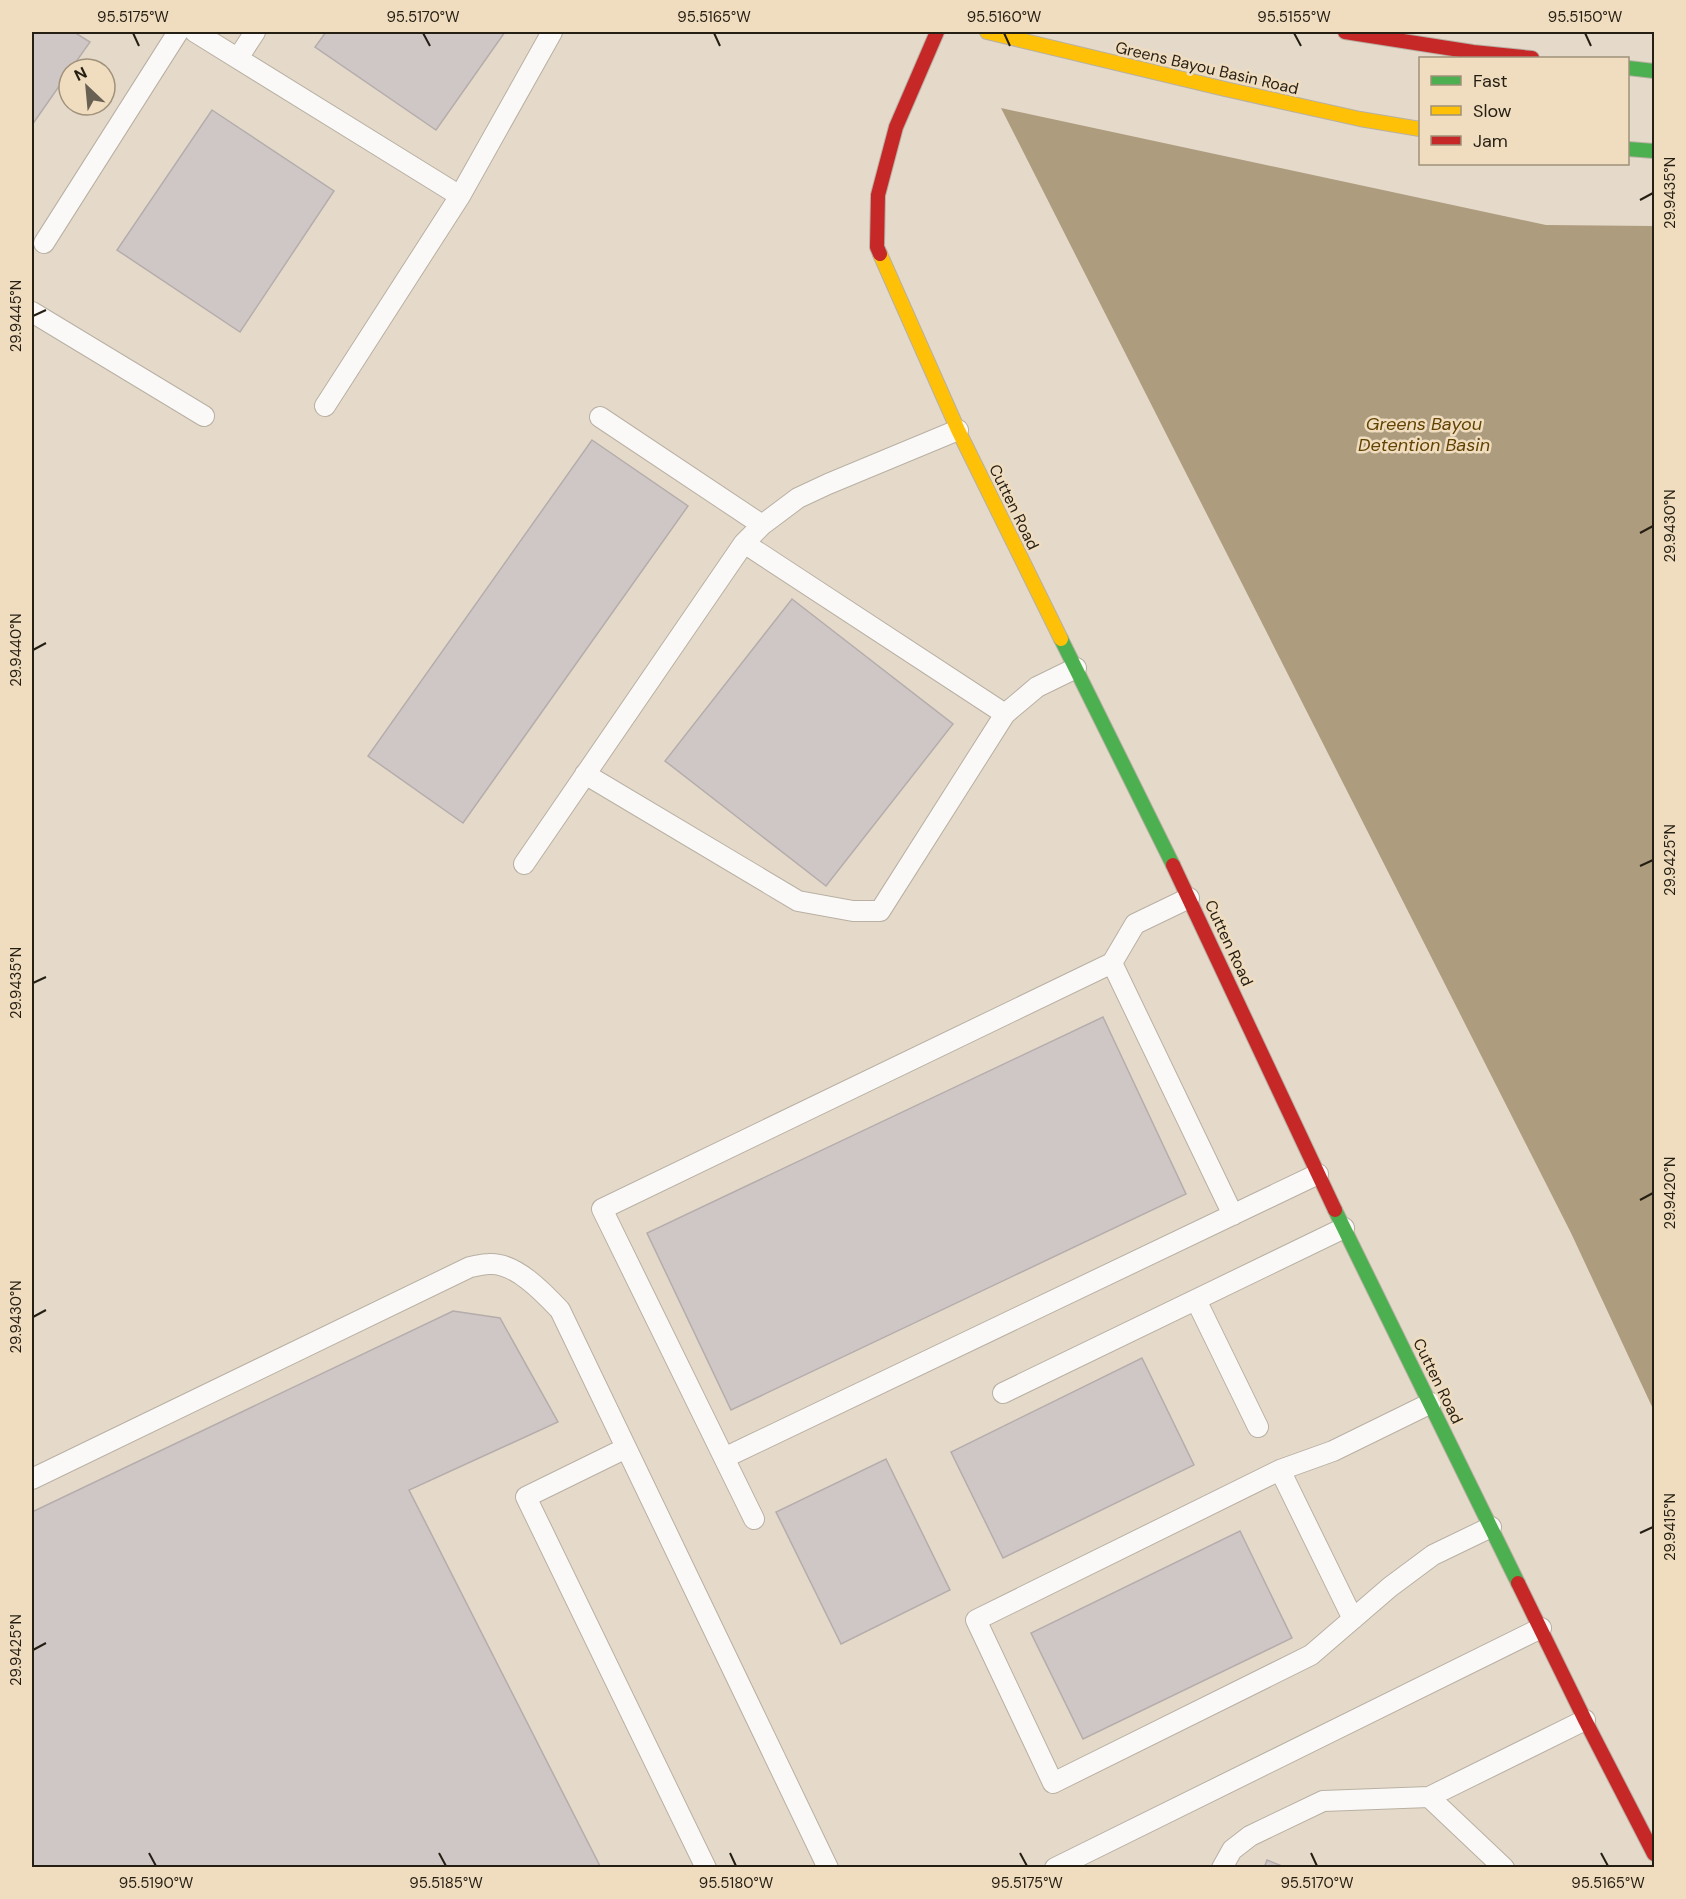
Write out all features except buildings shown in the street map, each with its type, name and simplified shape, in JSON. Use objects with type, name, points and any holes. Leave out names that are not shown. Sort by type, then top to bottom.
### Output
[{"type":"street","name":"Cutten Road","points":[[937,32],[896,127],[878,195],[877,247],[958,430],[1189,898],[1344,1228],[1585,1720],[1654,1854]]},
{"type":"street","name":"Greens Bayou Basin Road","points":[[987,32],[1214,87],[1379,124],[1419,129]]},
{"type":"street","points":[[1345,32],[1473,52],[1522,57]]},
{"type":"street","points":[[1629,68],[1654,71]]},
{"type":"street","points":[[1629,149],[1654,151]]},
{"type":"lane","points":[[44,243],[178,32]]},
{"type":"lane","points":[[195,32],[460,196]]},
{"type":"lane","points":[[238,58],[255,32]]},
{"type":"lane","points":[[325,406],[460,196],[552,32]]},
{"type":"lane","points":[[32,312],[204,416]]},
{"type":"lane","points":[[600,417],[762,525]]},
{"type":"lane","points":[[524,864],[744,543],[762,525],[798,498],[818,488],[958,430]]},
{"type":"lane","points":[[744,543],[1005,714]]},
{"type":"lane","points":[[585,774],[798,901],[853,911],[880,911],[1005,714],[1037,687],[1076,668]]},
{"type":"lane","points":[[754,1519],[602,1209],[1112,963],[1136,924],[1189,898]]},
{"type":"lane","points":[[1112,963],[1233,1215]]},
{"type":"lane","points":[[724,1458],[1318,1174]]},
{"type":"lane","points":[[1003,1393],[1344,1228]]},
{"type":"lane","points":[[32,1479],[470,1268],[491,1263],[511,1269],[539,1288],[560,1311],[828,1868]]},
{"type":"lane","points":[[1196,1300],[1258,1427]]},
{"type":"lane","points":[[1431,1403],[1333,1451],[1280,1470],[976,1620],[1053,1783],[1311,1655],[1390,1587],[1433,1555],[1491,1527]]},
{"type":"lane","points":[[626,1448],[526,1497],[706,1868]]},
{"type":"lane","points":[[1280,1470],[1353,1618]]},
{"type":"lane","points":[[1055,1868],[1541,1628]]},
{"type":"lane","points":[[1222,1868],[1232,1850],[1250,1836],[1323,1801],[1429,1797],[1585,1720]]},
{"type":"lane","points":[[1429,1797],[1504,1868]]},
{"type":"water","name":"Greens Bayou Detention Basin","points":[[1001,108],[1546,225],[1654,226],[1654,1411],[1571,1233]]},
{"type":"traffic: fast","points":[[1629,68],[1654,71]]},
{"type":"traffic: fast","points":[[1629,149],[1654,151]]},
{"type":"traffic: fast","points":[[1061,639],[1173,865]]},
{"type":"traffic: fast","points":[[1335,1210],[1518,1583]]},
{"type":"traffic: slow","points":[[987,32],[1225,89],[1360,119],[1419,129]]},
{"type":"traffic: slow","points":[[880,254],[958,430],[1061,639]]},
{"type":"traffic: jam","points":[[880,254],[877,247],[878,195],[896,127],[937,32]]},
{"type":"traffic: jam","points":[[1345,32],[1473,52],[1522,57]]},
{"type":"traffic: jam","points":[[1173,865],[1335,1210]]},
{"type":"traffic: jam","points":[[1518,1583],[1654,1854]]}]
